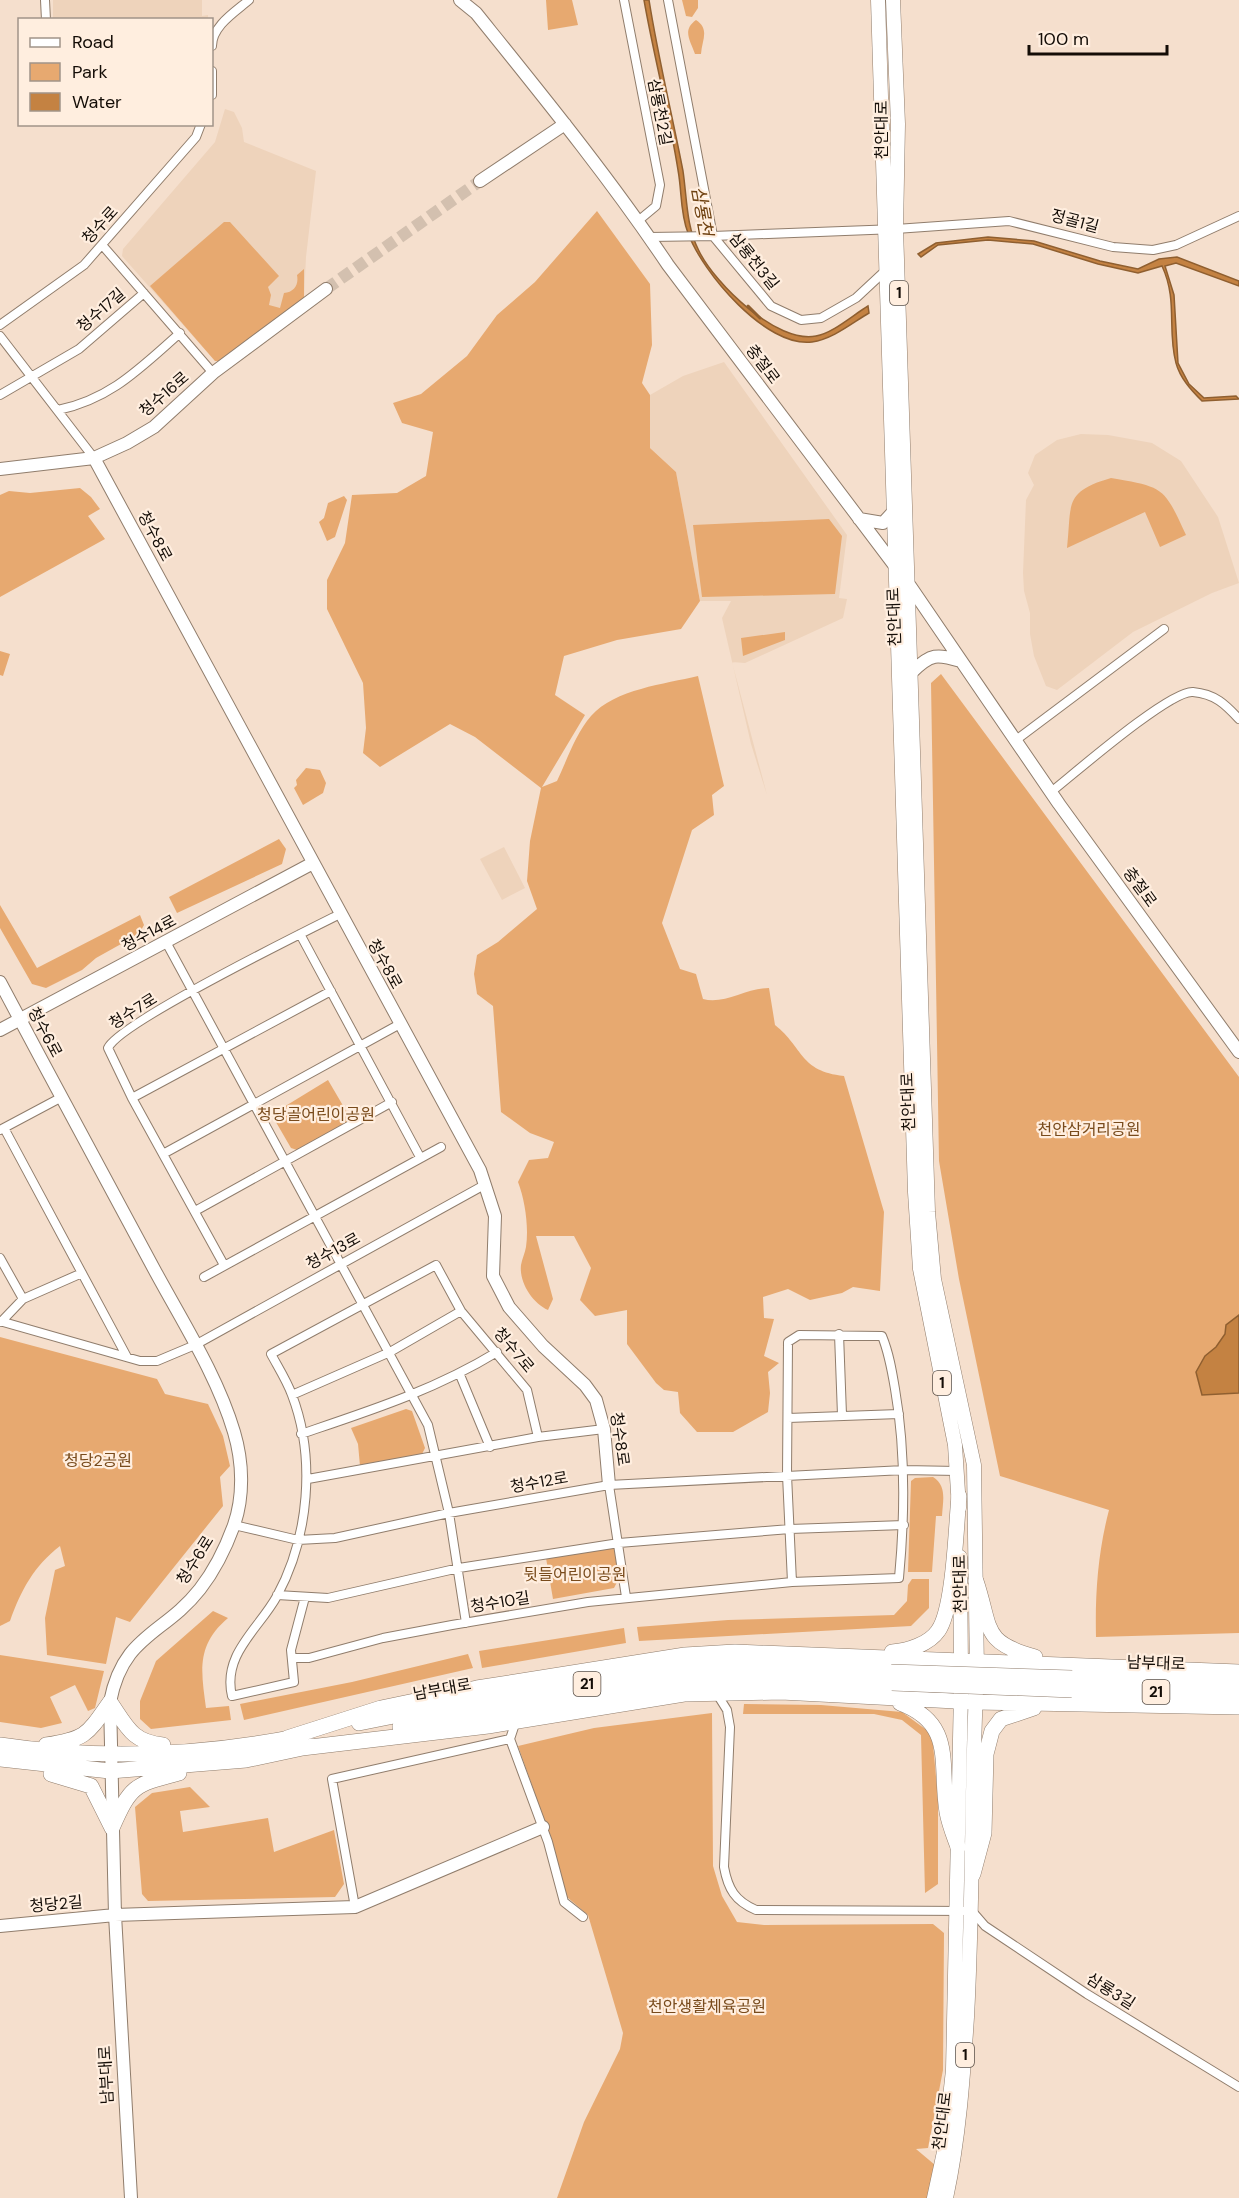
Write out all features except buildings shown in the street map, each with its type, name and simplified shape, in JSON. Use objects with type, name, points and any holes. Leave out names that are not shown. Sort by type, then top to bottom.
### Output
[{"type":"highway","points":[[821,1655],[902,1651],[920,1645],[938,1631],[946,1612],[958,1496]]},
{"type":"highway","points":[[976,1581],[991,1636],[1010,1650],[1061,1666]]},
{"type":"highway","points":[[287,1738],[381,1708],[477,1688],[638,1662],[735,1652],[1239,1672]]},
{"type":"highway","points":[[892,1684],[908,1690],[913,1681],[914,1670],[899,1658]]},
{"type":"highway","name":"남부대로","points":[[3,1752],[41,1751],[219,1757],[287,1738],[424,1710],[698,1667],[742,1666],[892,1684]]},
{"type":"highway","name":"남부대로","points":[[3,1752],[110,1771],[302,1748],[428,1722],[699,1679],[892,1684]]},
{"type":"highway","name":"남부대로","points":[[1072,1684],[1239,1683]]},
{"type":"highway","points":[[846,1695],[892,1684],[968,1702],[1239,1707]]},
{"type":"highway","name":"21","points":[[892,1684],[1072,1684]]},
{"type":"highway","name":"남부대로","points":[[1072,1684],[1239,1695]]},
{"type":"highway","points":[[302,1748],[516,1720],[684,1694],[781,1692],[846,1695],[899,1703],[918,1710],[934,1725],[944,1754],[947,1812],[958,1847]]},
{"type":"highway","points":[[3,1752],[80,1739],[97,1723],[110,1702],[129,1732],[145,1744],[219,1757]]},
{"type":"highway","points":[[973,1874],[984,1833],[986,1754],[992,1731],[1001,1719],[1018,1712],[1060,1702]]},
{"type":"highway","points":[[3,1752],[92,1786],[112,1828]]},
{"type":"highway","points":[[112,1828],[126,1797],[138,1787],[219,1757]]},
{"type":"main road","name":"천안대로","points":[[878,0],[909,586],[928,1212],[934,1279],[975,1465],[977,1660],[968,1702],[958,1847],[953,2070],[944,2152],[934,2198]]},
{"type":"main road","name":"천안대로","points":[[893,0],[898,124],[885,271],[917,1236],[923,1288],[955,1445],[961,1660],[968,1702],[973,1874],[962,2095],[956,2151],[946,2198]]},
{"type":"street","points":[[45,0],[45,18]]},
{"type":"street","points":[[213,37],[220,26],[249,0]]},
{"type":"street","name":"충절로","points":[[460,0],[476,6],[896,568],[1051,792],[1239,1052]]},
{"type":"street","name":"삼룡천2길","points":[[624,0],[660,185],[656,206],[638,221]]},
{"type":"street","name":"삼룡천3길","points":[[668,0],[713,236],[771,306],[801,320],[821,318],[856,298],[885,271]]},
{"type":"street","points":[[480,182],[566,124]]},
{"type":"street","name":"청수로","points":[[0,325],[84,266],[196,137],[200,126]]},
{"type":"street","name":"정골1길","points":[[649,237],[703,234],[713,236],[797,235],[1009,221],[1113,247],[1153,250],[1176,245],[1239,216]]},
{"type":"street","points":[[103,246],[144,293]]},
{"type":"street","name":"청수16로","points":[[0,469],[93,458],[127,444],[154,427],[213,373],[326,289]]},
{"type":"street","name":"청수17길","points":[[0,395],[79,349],[144,293],[213,373]]},
{"type":"street","points":[[58,410],[101,397],[124,382],[180,333]]},
{"type":"street","points":[[0,336],[93,458]]},
{"type":"street","name":"청수8로","points":[[93,458],[486,1184],[495,1216],[493,1276],[499,1290],[509,1307],[543,1346],[585,1385],[596,1400],[604,1430],[609,1485]]},
{"type":"street","points":[[859,519],[883,523],[894,512]]},
{"type":"street","points":[[1016,740],[1164,629]]},
{"type":"street","points":[[912,672],[923,661],[935,655],[961,661]]},
{"type":"street","points":[[1051,792],[1168,700],[1191,692],[1218,698],[1239,719]]},
{"type":"street","name":"청수14로","points":[[0,1030],[313,863]]},
{"type":"street","name":"청수7로","points":[[224,1265],[110,1057],[108,1048],[117,1036],[194,991],[340,914]]},
{"type":"street","points":[[300,934],[420,1157]]},
{"type":"street","points":[[166,942],[340,1264],[414,1395],[428,1425],[449,1513],[466,1623]]},
{"type":"street","name":"청수6로","points":[[0,982],[195,1345],[228,1414],[241,1464],[241,1494],[234,1525],[219,1558],[200,1590],[130,1652],[113,1685],[110,1702],[110,1771]]},
{"type":"street","points":[[132,1098],[331,991]]},
{"type":"street","points":[[163,1154],[400,1024]]},
{"type":"street","points":[[62,1096],[2,1129],[127,1357]]},
{"type":"street","points":[[195,1211],[392,1102]]},
{"type":"street","points":[[204,1277],[441,1147]]},
{"type":"street","name":"청수13로","points":[[195,1345],[486,1184]]},
{"type":"street","points":[[0,1258],[23,1299]]},
{"type":"street","name":"청수7로","points":[[364,1304],[436,1265],[462,1311],[527,1390],[538,1437]]},
{"type":"street","points":[[0,1321],[23,1299],[82,1273]]},
{"type":"street","points":[[305,1597],[291,1650],[294,1682],[232,1696],[229,1682],[234,1657],[277,1595],[298,1539],[308,1479],[292,1395],[271,1354],[364,1304]]},
{"type":"street","points":[[292,1395],[390,1352],[462,1311]]},
{"type":"street","points":[[0,1321],[140,1361],[157,1360],[195,1345]]},
{"type":"street","points":[[839,1334],[842,1415]]},
{"type":"street","points":[[788,1418],[899,1414],[890,1360],[882,1336],[799,1335],[789,1342],[787,1475],[792,1582]]},
{"type":"street","points":[[301,1434],[414,1395],[460,1375],[497,1352]]},
{"type":"street","points":[[460,1375],[490,1446]]},
{"type":"street","name":"청수10길","points":[[293,1658],[309,1658],[383,1638],[626,1597],[792,1582],[899,1578],[904,1525],[904,1470],[899,1414]]},
{"type":"street","points":[[308,1479],[538,1437],[604,1430]]},
{"type":"street","name":"청수12로","points":[[234,1525],[298,1539],[335,1538],[449,1513],[609,1485],[904,1470],[957,1471]]},
{"type":"street","points":[[609,1485],[626,1597]]},
{"type":"street","points":[[277,1595],[328,1598],[459,1568],[619,1543],[790,1529],[904,1525]]},
{"type":"street","points":[[717,1694],[727,1710],[729,1727],[724,1867],[728,1886],[741,1903],[756,1910],[972,1911]]},
{"type":"street","points":[[516,1720],[510,1739],[543,1827],[564,1902],[583,1917]]},
{"type":"street","points":[[510,1739],[332,1779],[355,1907],[543,1827]]},
{"type":"street","name":"남부대로","points":[[110,1771],[115,1915],[131,2198]]},
{"type":"street","name":"청당2길","points":[[0,1926],[115,1915],[355,1907]]},
{"type":"street","name":"삼룡3길","points":[[972,1911],[985,1926],[1087,1994],[1239,2088]]},
{"type":"shaded area","points":[[53,0],[202,0],[202,16],[208,15],[208,18],[53,18]]},
{"type":"shaded area","points":[[225,109],[234,112],[242,128],[244,142],[316,171],[306,257],[304,298],[215,361],[122,256],[123,249],[215,142]]},
{"type":"shaded area","points":[[724,362],[847,535],[839,598],[847,599],[843,618],[745,663],[732,662],[722,618],[731,601],[700,601],[676,472],[650,448],[650,395],[683,376]]},
{"type":"shaded area","points":[[1081,434],[1108,435],[1152,443],[1181,461],[1218,517],[1239,583],[1212,593],[1133,632],[1057,690],[1046,686],[1034,656],[1030,634],[1030,613],[1024,591],[1026,500],[1034,485],[1028,473],[1035,455],[1057,440]]},
{"type":"shaded area","points":[[733,666],[767,795],[751,744]]},
{"type":"shaded area","points":[[504,847],[525,888],[502,900],[480,859]]},
{"type":"green space","points":[[546,0],[572,0],[578,25],[548,30]]},
{"type":"green space","points":[[682,0],[698,0],[698,8],[692,17],[686,16]]},
{"type":"green space","points":[[696,20],[704,31],[701,54],[695,54],[688,36],[689,28]]},
{"type":"green space","points":[[597,211],[650,284],[652,345],[642,383],[650,395],[650,448],[676,472],[700,601],[681,629],[617,640],[564,656],[555,695],[585,715],[542,787],[557,781],[581,730],[601,707],[613,699],[641,689],[698,676],[724,786],[712,795],[714,815],[692,830],[662,923],[680,969],[696,974],[703,999],[719,1000],[769,988],[775,1025],[810,1064],[829,1073],[844,1076],[884,1212],[880,1291],[853,1287],[842,1293],[810,1300],[788,1289],[763,1297],[764,1318],[774,1319],[764,1356],[779,1363],[768,1372],[770,1393],[768,1412],[733,1432],[697,1432],[680,1413],[678,1392],[664,1390],[656,1383],[627,1344],[627,1310],[595,1316],[580,1300],[591,1268],[574,1236],[536,1236],[553,1299],[548,1310],[532,1297],[524,1285],[521,1265],[526,1247],[527,1222],[518,1182],[529,1160],[548,1158],[554,1142],[530,1133],[501,1112],[493,1006],[477,994],[474,974],[477,955],[498,942],[537,909],[527,881],[530,841],[541,788],[475,737],[450,724],[380,767],[363,753],[366,728],[363,683],[327,609],[327,580],[345,543],[352,495],[397,493],[426,476],[433,432],[402,423],[393,403],[421,394],[467,356],[497,315],[535,282]]},
{"type":"green space","points":[[224,222],[230,222],[279,276],[268,287],[271,295],[269,305],[280,308],[284,293],[295,287],[297,275],[304,269],[304,298],[223,361],[215,361],[150,286]]},
{"type":"green space","points":[[1111,478],[1142,484],[1160,492],[1167,498],[1186,535],[1160,547],[1145,512],[1067,548],[1070,510],[1077,495],[1096,483]]},
{"type":"green space","points":[[80,488],[100,509],[88,516],[105,539],[0,597],[0,495],[9,491],[30,493]]},
{"type":"green space","points":[[344,496],[347,500],[335,537],[327,541],[319,522],[324,518],[328,503]]},
{"type":"green space","points":[[829,519],[842,536],[835,594],[702,597],[693,525]]},
{"type":"green space","points":[[785,632],[785,640],[743,656],[741,638]]},
{"type":"green space","points":[[0,651],[10,654],[3,676],[0,675]]},
{"type":"green space","name":"천안삼거리공원","points":[[941,674],[1239,1077],[1239,1633],[1096,1637],[1098,1573],[1109,1510],[1000,1476],[959,1279],[939,1161],[931,683]]},
{"type":"green space","points":[[306,768],[320,770],[326,783],[323,793],[303,805],[294,788],[297,785],[296,780]]},
{"type":"green space","points":[[279,839],[286,849],[282,864],[177,913],[169,897]]},
{"type":"green space","points":[[0,905],[37,968],[140,915],[144,925],[139,934],[96,958],[82,970],[46,988],[32,984],[0,928]]},
{"type":"green space","name":"청당골어린이공원","points":[[328,1080],[352,1121],[297,1150],[291,1148],[273,1117],[274,1113]]},
{"type":"green space","name":"청당2공원","points":[[0,1337],[157,1379],[165,1394],[208,1404],[223,1436],[230,1466],[220,1477],[223,1506],[130,1622],[116,1617],[106,1664],[47,1655],[45,1618],[55,1570],[65,1566],[60,1546],[29,1579],[10,1621],[0,1626]]},
{"type":"green space","points":[[406,1409],[412,1411],[425,1448],[422,1454],[360,1466],[358,1444],[351,1428]]},
{"type":"green space","points":[[933,1477],[942,1489],[943,1499],[942,1516],[936,1516],[932,1572],[908,1572],[911,1481],[915,1478]]},
{"type":"green space","name":"뒷들어린이공원","points":[[612,1547],[616,1550],[620,1576],[614,1588],[553,1599],[546,1558]]},
{"type":"green space","points":[[912,1579],[929,1579],[929,1608],[911,1626],[639,1641],[637,1627],[728,1620],[894,1615],[907,1601],[908,1585]]},
{"type":"green space","points":[[213,1611],[228,1618],[210,1638],[203,1659],[206,1708],[229,1706],[231,1720],[151,1729],[140,1719],[140,1701],[156,1661]]},
{"type":"green space","points":[[624,1628],[626,1643],[482,1668],[479,1651]]},
{"type":"green space","points":[[468,1654],[473,1668],[244,1720],[240,1704],[352,1682]]},
{"type":"green space","points":[[0,1655],[104,1671],[95,1708],[88,1711],[75,1685],[50,1697],[62,1723],[41,1728],[0,1722]]},
{"type":"green space","points":[[744,1704],[821,1705],[902,1712],[932,1734],[938,1798],[938,1884],[925,1893],[921,1735],[902,1720],[874,1714],[743,1714]]},
{"type":"green space","name":"천안생활체육공원","points":[[712,1713],[713,1866],[722,1896],[737,1922],[764,1925],[933,1924],[944,1933],[943,2070],[928,2148],[916,2149],[935,2165],[927,2198],[557,2198],[584,2122],[620,2049],[623,2033],[588,1915],[567,1897],[551,1839],[518,1746],[594,1728]]},
{"type":"green space","points":[[190,1787],[210,1807],[180,1811],[183,1832],[268,1818],[274,1852],[334,1830],[344,1884],[335,1897],[148,1901],[142,1894],[135,1807],[152,1793]]},
{"type":"water","points":[[644,0],[649,0],[683,171],[692,232],[707,264],[733,295],[749,309],[784,331],[800,336],[816,336],[829,331],[868,306],[869,313],[827,338],[812,342],[794,341],[775,333],[756,320],[721,286],[707,267],[695,249],[685,225],[674,149]]},
{"type":"water","points":[[988,237],[1034,241],[1100,261],[1138,269],[1159,259],[1177,257],[1239,281],[1239,286],[1176,263],[1165,266],[1174,295],[1178,363],[1189,384],[1204,398],[1236,396],[1239,399],[1202,401],[1183,379],[1173,351],[1170,291],[1162,266],[1138,273],[1098,264],[1033,244],[988,240],[938,245],[921,257],[918,254],[936,243]]},
{"type":"water","points":[[1239,1315],[1239,1393],[1202,1395],[1196,1372],[1205,1356],[1216,1347],[1225,1334],[1226,1325]]},
{"type":"waterway","name":"삼룡천","points":[[748,306],[760,318]]},
{"type":"tunnel","points":[[326,289],[480,181]]}]
